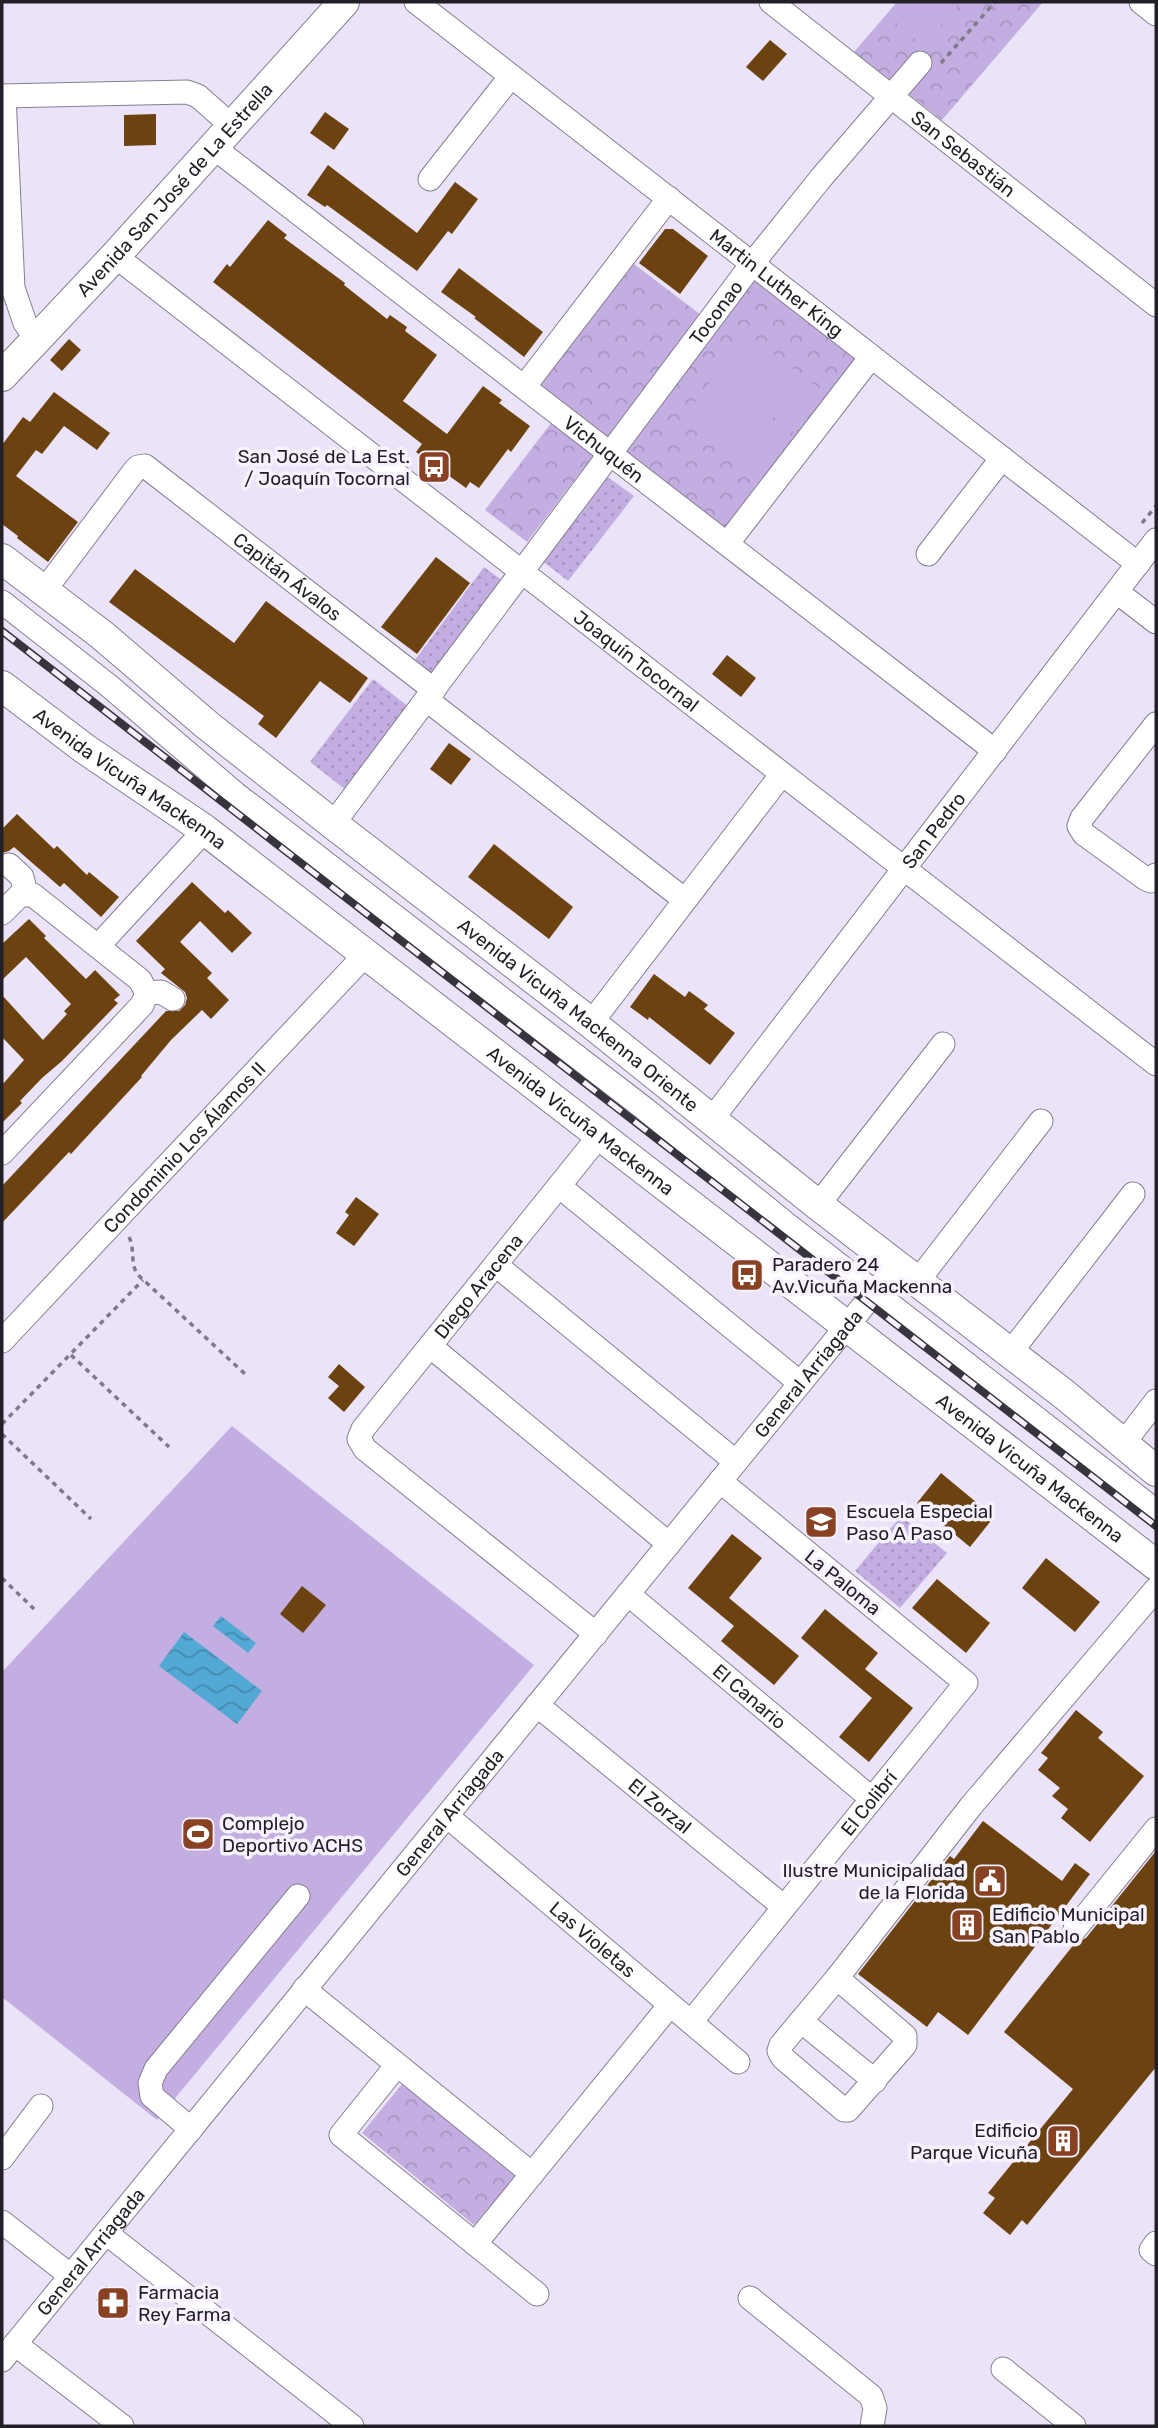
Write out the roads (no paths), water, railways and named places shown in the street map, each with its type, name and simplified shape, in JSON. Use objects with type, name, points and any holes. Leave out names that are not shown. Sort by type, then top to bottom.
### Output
[{"type":"main road","name":"Avenida San José de La Estrella","points":[[2,376],[115,256],[344,2]]},
{"type":"main road","name":"Avenida Vicuña Mackenna Oriente","points":[[2,559],[102,635],[333,824],[591,1023],[1156,1471]]},
{"type":"main road","name":"Avenida Vicuña Mackenna","points":[[2,686],[103,761],[205,830],[1156,1564]]},
{"type":"street","name":"Martin Luther King","points":[[416,2],[1138,564]]},
{"type":"street","name":"San Sebastián","points":[[771,2],[1156,304]]},
{"type":"street","points":[[1141,2],[1156,14]]},
{"type":"street","name":"Toconao","points":[[333,824],[752,264],[892,96],[930,63]]},
{"type":"street","points":[[430,179],[511,76]]},
{"type":"street","name":"Vichuquén","points":[[3,96],[187,92],[198,96],[223,136],[524,387],[995,751]]},
{"type":"street","points":[[3,96],[13,288],[18,307],[36,339]]},
{"type":"street","points":[[524,387],[669,198]]},
{"type":"street","name":"Joaquín Tocornal","points":[[115,256],[1156,1064]]},
{"type":"street","points":[[727,544],[872,357]]},
{"type":"street","points":[[928,554],[1002,458]]},
{"type":"street","name":"Capitán Ávalos","points":[[44,591],[135,470],[141,465],[148,468],[685,900]]},
{"type":"street","name":"San Pedro","points":[[712,1119],[1156,540]]},
{"type":"street","points":[[1117,592],[1156,622]]},
{"type":"street","points":[[2,602],[108,685],[236,794],[645,1109],[1156,1511]]},
{"type":"street","points":[[1154,878],[1146,879],[1084,834],[1079,826],[1082,818],[1156,724]]},
{"type":"street","points":[[591,1023],[782,774]]},
{"type":"street","points":[[99,945],[205,830]]},
{"type":"street","points":[[9,865],[22,877],[26,894]]},
{"type":"street","points":[[2,913],[15,899],[26,894],[38,898],[144,983],[147,992],[142,1005],[2,1153]]},
{"type":"street","name":"Condominio Los Álamos II","points":[[2,1341],[366,954]]},
{"type":"street","points":[[147,992],[160,992],[173,999]]},
{"type":"street","points":[[818,1205],[943,1044]]},
{"type":"street","name":"General Arriagada","points":[[9,2352],[875,1292],[907,1274],[1041,1121]]},
{"type":"street","name":"Diego Aracena","points":[[596,1633],[365,1449],[359,1439],[363,1429],[600,1135]]},
{"type":"street","points":[[559,1186],[800,1383]]},
{"type":"street","points":[[1010,1353],[1133,1194]]},
{"type":"street","points":[[496,1265],[736,1462]]},
{"type":"street","points":[[430,1346],[669,1544]]},
{"type":"street","points":[[1123,1444],[1156,1401]]},
{"type":"street","name":"La Paloma","points":[[720,1482],[966,1683]]},
{"type":"street","name":"El Canario","points":[[628,1594],[872,1799]]},
{"type":"street","points":[[837,1978],[905,2036],[905,2045],[852,2108],[844,2110],[783,2058],[779,2051],[781,2045],[837,1978],[971,1806],[1154,1597]]},
{"type":"street","name":"El Colibrí","points":[[691,2022],[966,1683]]},
{"type":"street","name":"El Zorzal","points":[[537,1705],[784,1908]]},
{"type":"street","name":"Las Violetas","points":[[447,1816],[738,2062]]},
{"type":"street","points":[[1075,1929],[1156,1829]]},
{"type":"street","points":[[191,2129],[152,2096],[150,2083],[156,2069],[299,1896]]},
{"type":"street","points":[[304,1989],[532,2174]]},
{"type":"street","points":[[475,2244],[670,2005]]},
{"type":"street","points":[[801,2021],[875,2081]]},
{"type":"street","points":[[397,2065],[341,2135],[537,2294]]},
{"type":"street","points":[[2,2158],[41,2106]]},
{"type":"street","points":[[2,2222],[71,2276]]},
{"type":"street","points":[[106,2233],[352,2426]]},
{"type":"street","points":[[750,2298],[870,2396],[875,2408],[872,2426]]},
{"type":"street","points":[[9,2352],[122,2426]]},
{"type":"street","points":[[1003,2370],[1074,2426]]},
{"type":"water","points":[[221,1616],[256,1643],[248,1653],[213,1626]]},
{"type":"water","points":[[184,1632],[262,1691],[237,1724],[159,1666]]},
{"type":"railway","points":[[2,631],[1156,1526]]},
{"type":"place","name":"San José de La Est. / Joaquín Tocornal","points":[[434,467]]},
{"type":"place","name":"Paradero 24 Av.Vicuña Mackenna","points":[[747,1275]]},
{"type":"place","name":"Escuela Especial Paso A Paso","points":[[821,1522]]},
{"type":"place","name":"Complejo Deportivo ACHS","points":[[198,1834]]},
{"type":"place","name":"Ilustre Municipalidad de la Florida","points":[[990,1881]]},
{"type":"place","name":"Edificio Municipal San Pablo","points":[[967,1925]]},
{"type":"place","name":"Edificio Parque Vicuña","points":[[1063,2141]]},
{"type":"place","name":"Farmacia Rey Farma","points":[[113,2303]]}]
